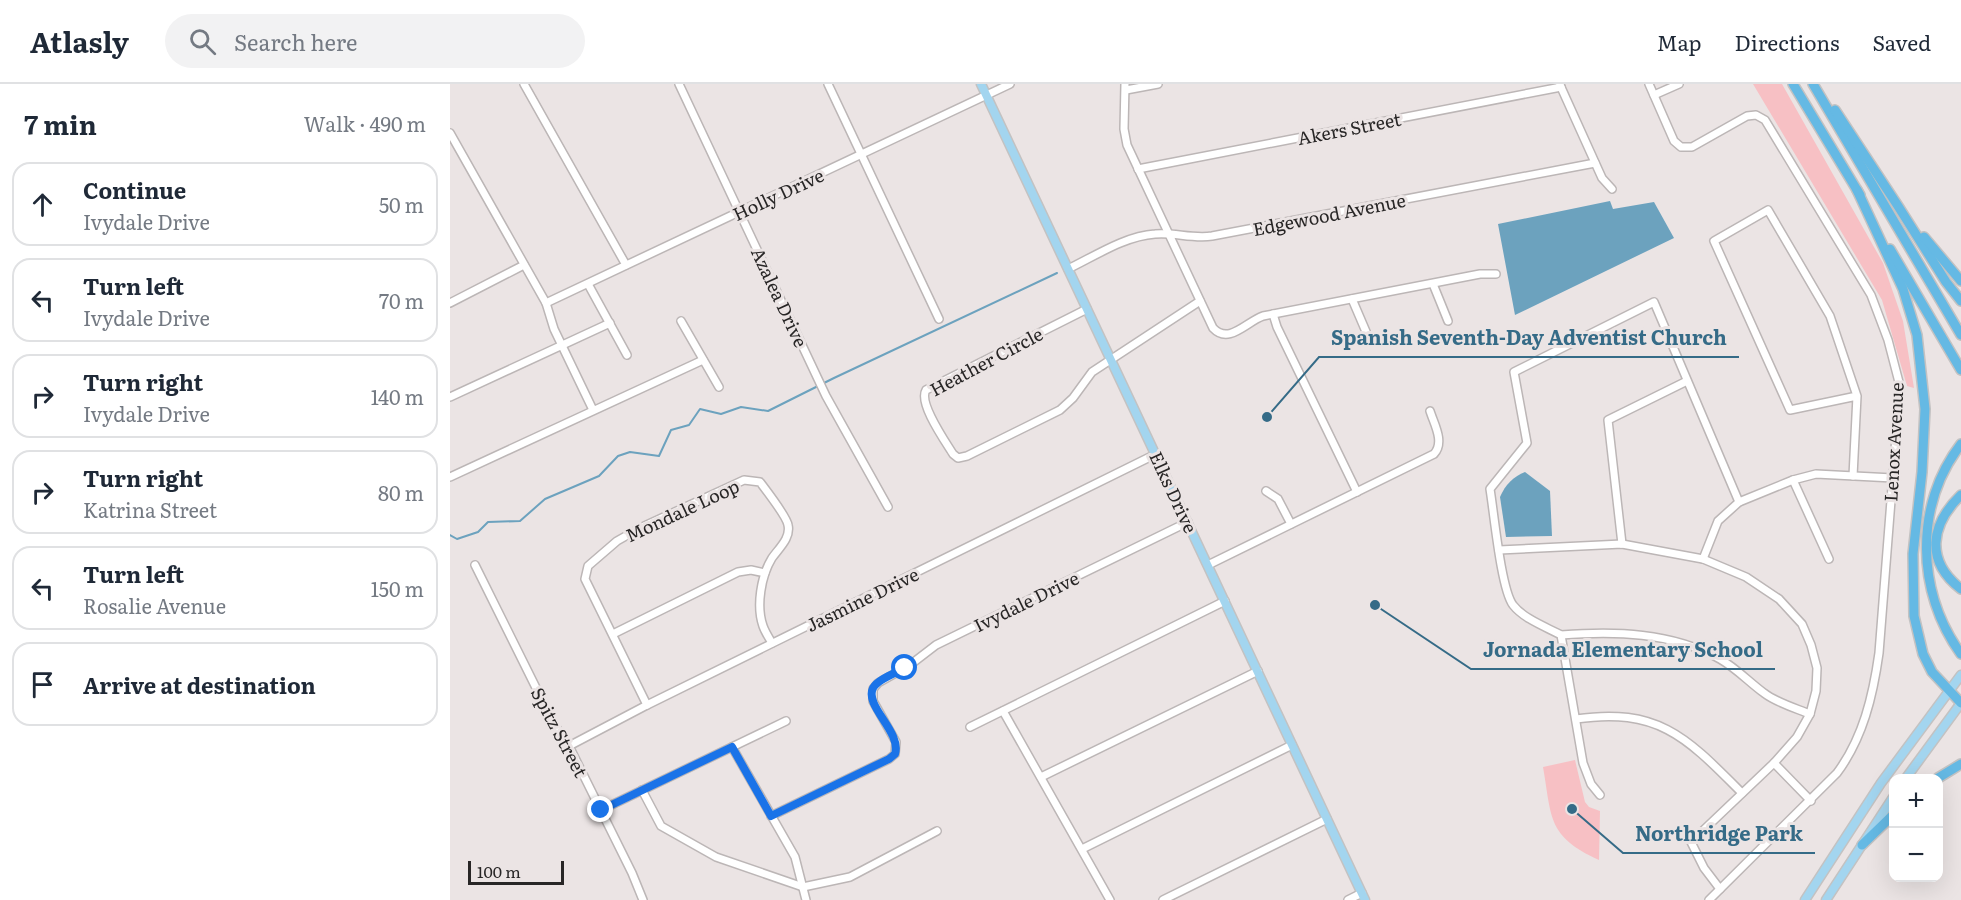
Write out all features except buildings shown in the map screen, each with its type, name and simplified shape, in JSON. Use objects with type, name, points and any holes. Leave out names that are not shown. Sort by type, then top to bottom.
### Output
[{"type":"highway","points":[[1793,84],[1961,370]]},
{"type":"highway","points":[[1814,84],[1844,123],[1946,282],[1961,301]]},
{"type":"highway","points":[[1814,84],[1961,335]]},
{"type":"highway","points":[[1857,190],[1903,289],[1917,335],[1925,409],[1922,471],[1913,554],[1914,616],[1923,654],[1932,672],[1961,703]]},
{"type":"highway","points":[[1898,206],[1961,281]]},
{"type":"highway","points":[[1961,444],[1946,466],[1936,487],[1927,525],[1927,565],[1934,604],[1950,639],[1961,654]]},
{"type":"highway","points":[[1961,495],[1941,519],[1936,552],[1945,574],[1961,589]]},
{"type":"highway","points":[[1943,775],[1961,764]]},
{"type":"highway","points":[[1862,845],[1889,818]]},
{"type":"main road","name":"Elks Drive","points":[[981,84],[1364,896]]},
{"type":"main road","points":[[1805,900],[1881,783],[1960,677]]},
{"type":"main road","points":[[1909,774],[1961,703]]},
{"type":"main road","points":[[1826,900],[1889,802]]},
{"type":"street","points":[[524,84],[627,266]]},
{"type":"street","name":"Azalea Drive","points":[[679,84],[826,396],[888,507]]},
{"type":"street","points":[[828,84],[939,320]]},
{"type":"street","name":"Holly Drive","points":[[546,303],[1010,84]]},
{"type":"street","points":[[1158,84],[1126,87],[1124,123],[1126,140],[1213,328],[1221,334],[1233,334],[1255,319],[1273,314],[1480,274],[1496,274]]},
{"type":"street","name":"Lenox Avenue","points":[[1649,84],[1674,141],[1681,147],[1692,147],[1747,116],[1756,115],[1765,120],[1871,295],[1888,340],[1900,386],[1879,653],[1874,685],[1858,736],[1848,759],[1837,773],[1709,900]]},
{"type":"street","points":[[1654,95],[1679,84]]},
{"type":"street","points":[[1561,86],[1604,181],[1612,189]]},
{"type":"street","name":"Akers Street","points":[[1138,169],[1561,86]]},
{"type":"street","points":[[450,133],[546,303],[561,345],[593,410]]},
{"type":"street","name":"Edgewood Avenue","points":[[1068,269],[1134,238],[1155,234],[1212,236],[1595,162]]},
{"type":"street","points":[[1853,476],[1857,396],[1830,316],[1768,210],[1714,241],[1790,410],[1857,396]]},
{"type":"street","points":[[450,303],[524,265]]},
{"type":"street","points":[[588,284],[627,355]]},
{"type":"street","points":[[1433,284],[1448,321]]},
{"type":"street","points":[[1352,299],[1367,334],[1376,342]]},
{"type":"street","points":[[1111,360],[1200,301]]},
{"type":"street","points":[[1739,502],[1654,302],[1514,372],[1527,443],[1490,489],[1499,550],[1512,604],[1521,612],[1561,635],[1644,634],[1683,644],[1719,658],[1743,674],[1765,694],[1810,714]]},
{"type":"street","name":"Heather Circle","points":[[1087,309],[928,388],[923,395],[925,406],[953,454],[958,458],[964,458],[1059,411],[1089,375],[1111,360]]},
{"type":"street","points":[[1273,314],[1357,492]]},
{"type":"street","points":[[681,321],[719,387]]},
{"type":"street","points":[[450,397],[610,323]]},
{"type":"street","points":[[450,477],[703,360]]},
{"type":"street","points":[[1622,544],[1608,420],[1687,381]]},
{"type":"street","points":[[1208,565],[1436,452],[1439,439],[1430,411]]},
{"type":"street","name":"Jasmine Drive","points":[[569,746],[647,705],[1156,454]]},
{"type":"street","points":[[1703,560],[1718,521],[1739,502],[1793,480],[1816,474],[1893,478]]},
{"type":"street","name":"Mondale Loop","points":[[647,705],[585,579],[588,566],[617,541],[640,528],[744,480],[760,482],[789,524],[788,537],[771,559],[765,573],[760,604],[763,626],[772,643]]},
{"type":"street","points":[[1793,480],[1829,559]]},
{"type":"street","points":[[1266,491],[1278,499],[1291,524]]},
{"type":"street","name":"Ivydale Drive","points":[[771,816],[900,752],[869,690],[878,683],[910,665],[936,645],[1188,522]]},
{"type":"street","points":[[1499,550],[1622,544],[1703,560],[1746,577],[1779,599],[1802,624],[1811,645],[1816,668],[1816,691],[1810,714],[1797,737],[1774,763],[1691,842],[1704,868],[1720,889]]},
{"type":"street","name":"Spitz Street","points":[[475,565],[554,724],[569,746],[643,900]]},
{"type":"street","points":[[613,634],[738,572],[751,570],[765,573]]},
{"type":"street","points":[[970,727],[1225,601]]},
{"type":"street","points":[[1561,635],[1583,763],[1591,783],[1600,795]]},
{"type":"street","points":[[1041,777],[1257,670]]},
{"type":"street","points":[[1003,711],[1110,900]]},
{"type":"street","points":[[1576,719],[1621,717],[1665,727],[1704,754],[1742,793]]},
{"type":"street","points":[[601,810],[786,721]]},
{"type":"street","points":[[1082,849],[1292,745]]},
{"type":"street","points":[[732,747],[795,857],[806,900]]},
{"type":"street","points":[[1774,763],[1811,801]]},
{"type":"street","points":[[642,790],[662,826],[716,857],[803,887],[850,877],[937,831]]},
{"type":"street","points":[[1163,900],[1327,819]]},
{"type":"street","points":[[1348,900],[1364,896]]},
{"type":"shaded area","points":[[1753,84],[1782,84],[1883,263],[1903,321],[1914,388],[1907,386],[1882,300]]},
{"type":"shaded area","points":[[1575,760],[1585,802],[1589,807],[1600,811],[1599,860],[1570,843],[1555,824],[1551,813],[1543,767]]},
{"type":"water","points":[[1610,201],[1613,209],[1654,202],[1674,238],[1515,315],[1498,224]]},
{"type":"water","points":[[1525,472],[1550,491],[1552,536],[1506,537],[1500,497],[1510,482]]},
{"type":"waterway","points":[[450,535],[457,539],[478,532],[488,522],[520,521],[545,499],[599,476],[618,456],[630,452],[659,456],[671,430],[689,425],[700,409],[721,414],[741,407],[768,411],[1057,273]]},
{"type":"place","name":"Spanish Seventh-Day Adventist Church","points":[[1267,417]]},
{"type":"place","name":"Jornada Elementary School","points":[[1375,605]]},
{"type":"place","name":"Northridge Park","points":[[1572,809]]},
{"type":"route","points":[[601,810],[732,747],[771,816],[895,754],[896,742],[873,701],[872,694],[878,683],[905,668]]}]
